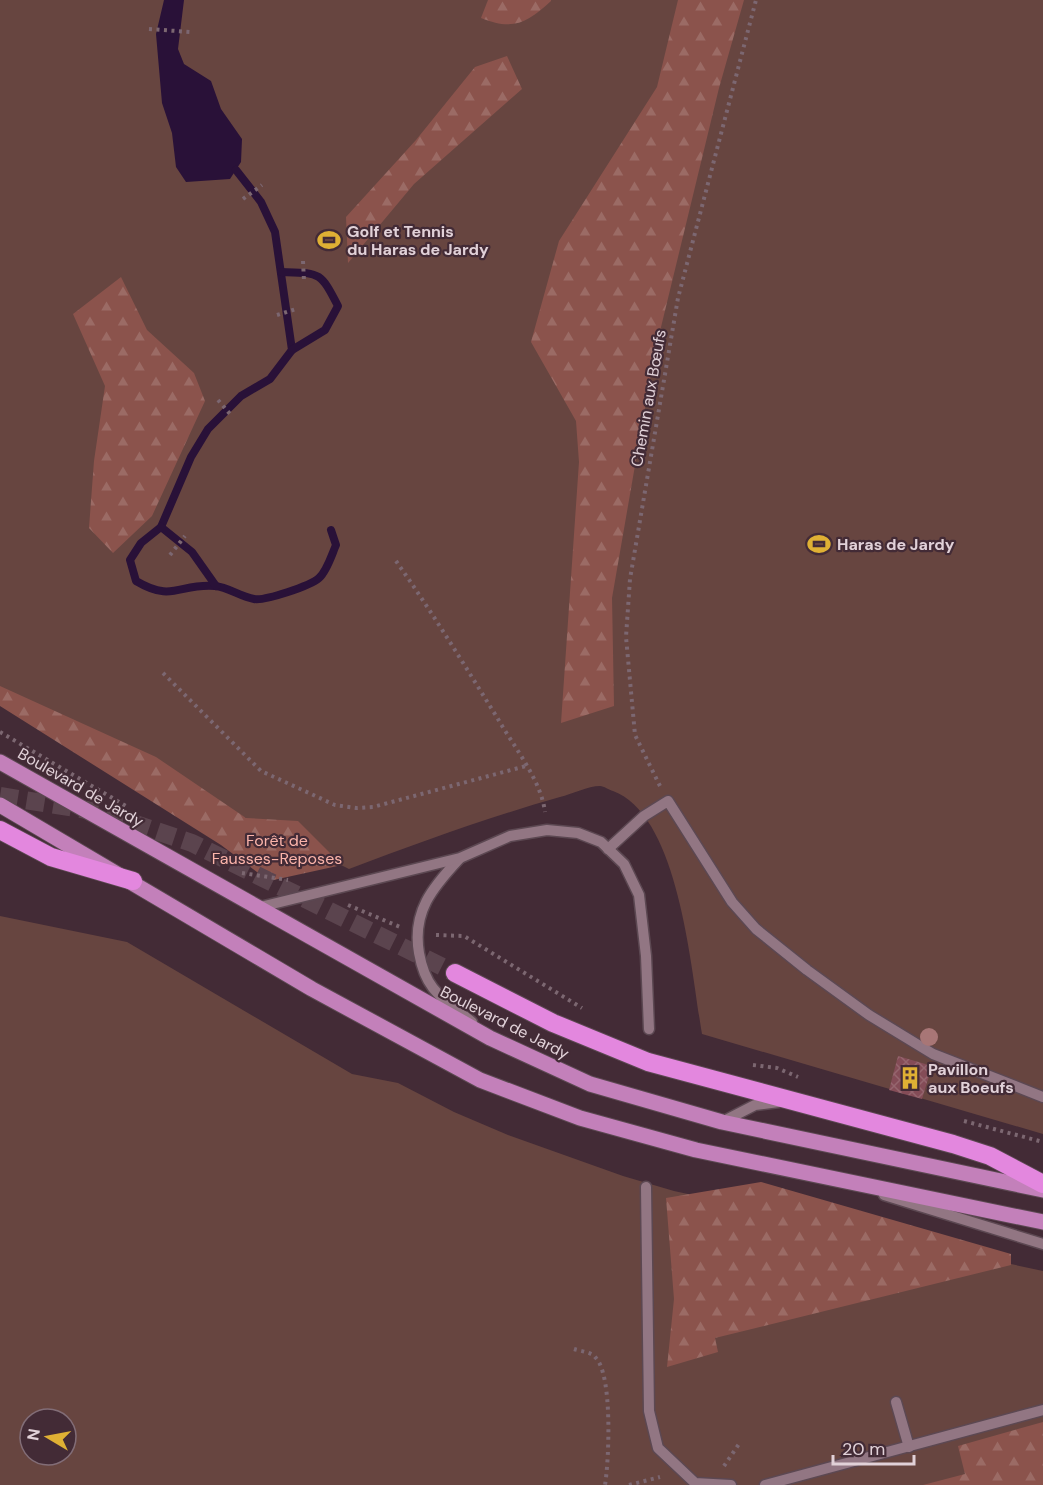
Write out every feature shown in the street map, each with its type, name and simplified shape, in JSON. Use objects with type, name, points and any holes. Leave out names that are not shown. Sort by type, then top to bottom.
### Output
[{"type":"highway","points":[[0,830],[51,857],[133,881]]},
{"type":"highway","points":[[455,973],[601,1044],[698,1077],[990,1156],[1043,1184]]},
{"type":"main road","name":"Boulevard de Jardy","points":[[0,762],[490,1038],[590,1084],[722,1122],[1043,1190]]},
{"type":"main road","points":[[0,805],[133,881],[312,989],[480,1080],[580,1118],[696,1150],[1043,1222]]},
{"type":"lane","points":[[608,849],[644,816],[668,801],[732,902],[756,929],[807,970],[869,1015],[933,1054],[1043,1096]]},
{"type":"lane","points":[[256,908],[460,858],[510,836],[547,830],[578,833],[602,842],[624,864],[639,895],[646,956],[649,1029]]},
{"type":"lane","points":[[460,858],[435,885],[423,909],[416,933],[421,963],[432,988],[490,1038]]},
{"type":"lane","points":[[722,1122],[755,1105],[791,1102]]},
{"type":"lane","points":[[818,1175],[1043,1244]]},
{"type":"lane","points":[[646,1187],[649,1411],[658,1448],[695,1483],[731,1485]]},
{"type":"lane","points":[[896,1402],[909,1447]]},
{"type":"lane","points":[[765,1485],[1043,1410]]},
{"type":"path","name":"Chemin aux Bœufs","points":[[668,801],[635,735],[626,637],[630,579],[678,298],[756,0]]},
{"type":"path","points":[[149,29],[190,32]]},
{"type":"path","points":[[243,199],[262,185]]},
{"type":"path","points":[[303,261],[304,281]]},
{"type":"path","points":[[277,315],[296,309]]},
{"type":"path","points":[[218,400],[230,414]]},
{"type":"path","points":[[170,555],[185,536]]},
{"type":"path","points":[[396,561],[427,604],[526,766],[544,802],[547,830]]},
{"type":"path","points":[[163,674],[261,771],[335,805],[357,808],[373,807],[526,766]]},
{"type":"path","points":[[0,732],[133,810]]},
{"type":"path","points":[[232,867],[242,873],[299,882]]},
{"type":"path","points":[[332,889],[338,900],[416,933],[464,936],[585,1010]]},
{"type":"path","points":[[747,1064],[777,1068],[800,1078]]},
{"type":"path","points":[[963,1121],[1043,1142]]},
{"type":"path","points":[[574,1349],[595,1356],[602,1366],[609,1418],[609,1462],[605,1485]]},
{"type":"path","points":[[629,1485],[682,1471]]},
{"type":"shaded area","points":[[0,0],[1043,0],[1043,1134],[702,1034],[687,936],[668,862],[654,831],[636,806],[605,787],[590,787],[507,813],[349,869],[0,696]]},
{"type":"shaded area","points":[[164,0],[184,0],[178,49],[184,64],[211,81],[221,109],[242,139],[241,162],[230,179],[186,182],[176,167],[172,133],[162,103],[156,34]]},
{"type":"shaded area","points":[[0,916],[127,942],[352,1074],[398,1083],[454,1112],[508,1135],[623,1176],[674,1191],[1043,1271],[1043,1485],[0,1485]]},
{"type":"green space","points":[[488,0],[551,1],[534,15],[519,23],[502,24],[481,18]]},
{"type":"green space","points":[[678,0],[744,0],[719,88],[654,356],[612,598],[614,706],[561,723],[579,462],[576,421],[531,342],[559,241],[657,87]]},
{"type":"green space","points":[[507,56],[522,89],[414,184],[348,263],[346,217],[416,140],[475,67]]},
{"type":"green space","points":[[121,277],[147,330],[194,373],[205,401],[152,516],[113,553],[89,528],[94,461],[105,386],[73,314]]},
{"type":"green space","name":"Forêt de Fausses-Reposes","points":[[0,686],[156,757],[246,818],[298,821],[342,865],[269,881],[221,845],[0,706]]},
{"type":"green space","points":[[761,1182],[1011,1254],[1011,1265],[715,1338],[718,1352],[667,1367],[674,1299],[666,1198]]},
{"type":"green space","points":[[1043,1422],[1043,1485],[923,1485],[965,1474],[958,1446]]},
{"type":"building","name":"Pavillon aux Boeufs","points":[[898,1056],[932,1066],[922,1099],[889,1090]]},
{"type":"waterway","points":[[236,170],[261,202],[275,232],[292,350],[270,379],[241,396],[208,429],[191,457],[161,527],[141,543],[130,560],[136,581],[159,591],[215,586],[249,598],[260,599],[297,589],[319,578],[327,567],[336,545],[331,530]]},
{"type":"waterway","points":[[281,272],[317,276],[327,286],[338,306],[325,330],[292,350]]},
{"type":"waterway","points":[[161,527],[192,552],[216,586]]},
{"type":"tunnel","points":[[0,796],[100,812],[192,843],[455,973]]},
{"type":"place","name":"Golf et Tennis du Haras de Jardy","points":[[329,240]]},
{"type":"place","name":"Haras de Jardy","points":[[819,544]]},
{"type":"place","name":"Pavillon aux Boeufs","points":[[910,1078]]}]
